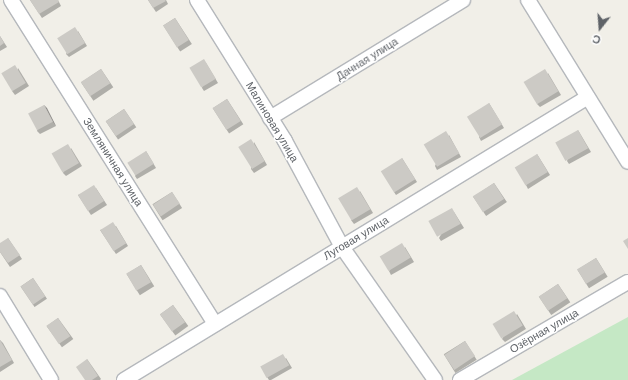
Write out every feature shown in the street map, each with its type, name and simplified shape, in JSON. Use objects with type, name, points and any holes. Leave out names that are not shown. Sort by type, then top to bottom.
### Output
[{"type":"lane","name":"Земляничная улица","points":[[11,0],[215,324]]},
{"type":"lane","name":"Малиновая улица","points":[[197,0],[270,118],[342,247],[435,380]]},
{"type":"lane","name":"Дачная улица","points":[[270,118],[463,0]]},
{"type":"lane","points":[[528,0],[628,162]]},
{"type":"lane","name":"Луговая улица","points":[[124,380],[588,97]]},
{"type":"lane","name":"Озёрная улица","points":[[460,380],[628,282]]},
{"type":"lane","points":[[0,296],[51,380]]},
{"type":"green space","points":[[628,317],[628,380],[512,380]]},
{"type":"building","points":[[30,0],[58,0],[59,2],[39,14]]},
{"type":"building","points":[[148,0],[165,0],[166,1],[153,8]]},
{"type":"building","points":[[175,18],[189,40],[177,47],[163,25]]},
{"type":"building","points":[[75,27],[85,43],[67,54],[57,38]]},
{"type":"building","points":[[0,36],[4,43],[0,46]]},
{"type":"building","points":[[204,59],[216,79],[201,87],[189,68]]},
{"type":"building","points":[[15,65],[26,83],[12,91],[1,73]]},
{"type":"building","points":[[101,69],[110,83],[90,96],[81,82]]},
{"type":"building","points":[[545,69],[558,91],[537,104],[524,82]]},
{"type":"building","points":[[227,99],[241,121],[226,130],[213,108]]},
{"type":"building","points":[[489,103],[502,124],[480,138],[467,117]]},
{"type":"building","points":[[44,105],[53,122],[37,130],[28,113]]},
{"type":"building","points":[[124,109],[134,124],[116,136],[106,121]]},
{"type":"building","points":[[578,130],[588,148],[565,161],[555,143]]},
{"type":"building","points":[[446,131],[459,153],[437,167],[424,144]]},
{"type":"building","points":[[251,139],[265,161],[252,169],[238,147]]},
{"type":"building","points":[[68,144],[79,163],[63,173],[52,154]]},
{"type":"building","points":[[146,151],[154,164],[135,175],[127,163]]},
{"type":"building","points":[[537,154],[548,172],[526,185],[515,167]]},
{"type":"building","points":[[402,158],[415,179],[394,192],[381,171]]},
{"type":"building","points":[[494,183],[504,199],[483,212],[473,196]]},
{"type":"building","points":[[94,185],[104,201],[88,211],[78,195]]},
{"type":"building","points":[[357,187],[370,209],[352,221],[338,198]]},
{"type":"building","points":[[172,192],[180,204],[161,216],[153,205]]},
{"type":"building","points":[[452,208],[461,224],[437,237],[428,221]]},
{"type":"building","points":[[113,222],[126,243],[114,251],[100,230]]},
{"type":"building","points":[[8,238],[20,255],[8,263],[0,252],[0,243]]},
{"type":"building","points":[[628,238],[628,249],[623,241]]},
{"type":"building","points":[[402,243],[411,258],[388,271],[380,256]]},
{"type":"building","points":[[596,258],[605,273],[586,284],[577,269]]},
{"type":"building","points":[[141,265],[151,282],[136,291],[126,274]]},
{"type":"building","points":[[33,278],[45,296],[33,305],[21,286]]},
{"type":"building","points":[[558,284],[567,298],[548,311],[539,297]]},
{"type":"building","points":[[173,305],[185,322],[172,331],[160,314]]},
{"type":"building","points":[[514,311],[523,326],[501,338],[493,324]]},
{"type":"building","points":[[58,318],[70,336],[59,344],[46,326]]},
{"type":"building","points":[[0,340],[12,360],[0,367]]},
{"type":"building","points":[[465,341],[475,356],[454,370],[444,355]]},
{"type":"building","points":[[283,354],[289,365],[267,378],[260,367]]},
{"type":"building","points":[[87,359],[98,376],[92,380],[85,380],[76,367]]}]
